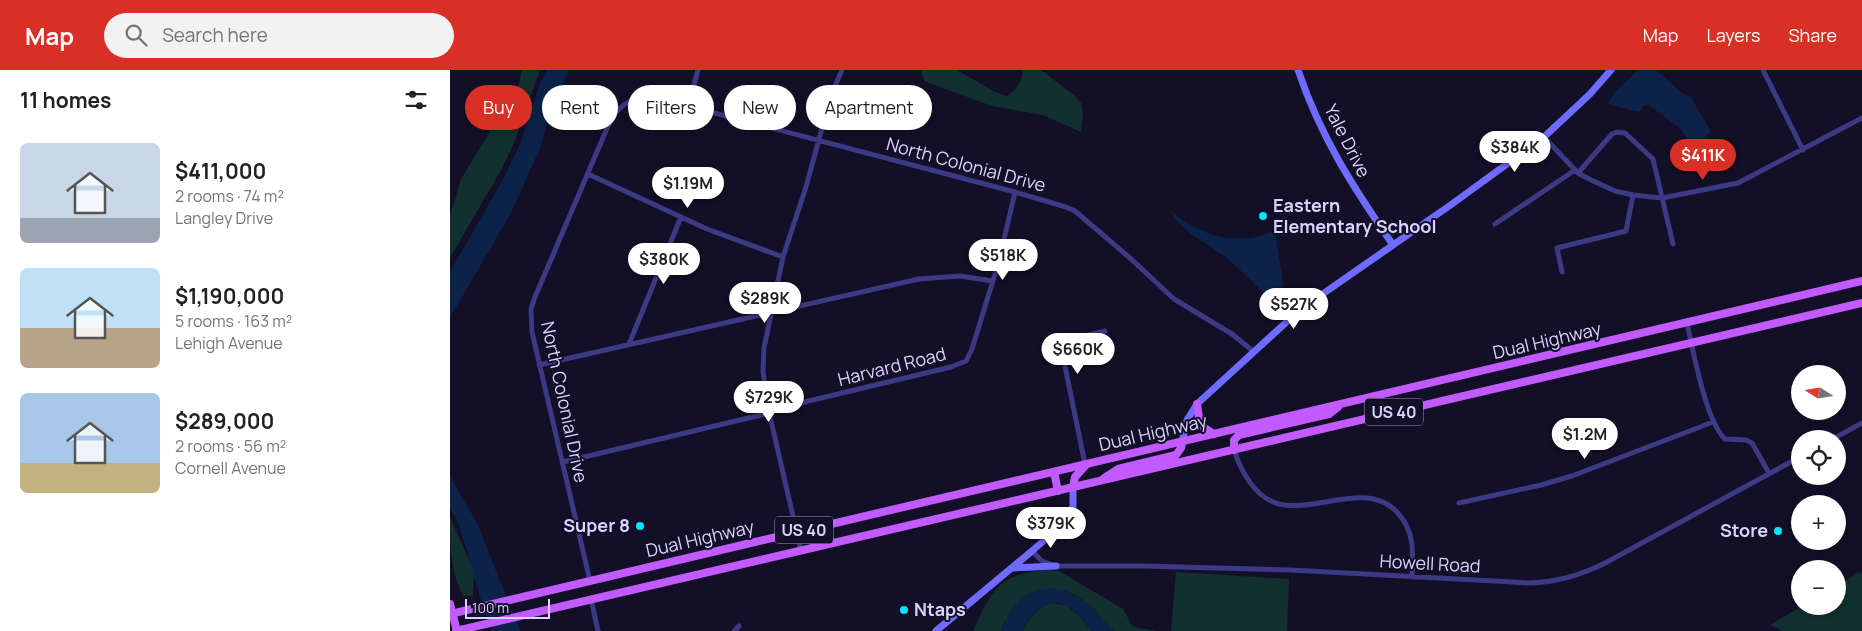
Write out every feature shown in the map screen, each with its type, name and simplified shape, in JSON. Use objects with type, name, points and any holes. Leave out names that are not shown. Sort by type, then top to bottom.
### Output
[{"type":"main road","name":"Dual Highway","points":[[451,614],[1862,281]]},
{"type":"main road","name":"Dual Highway","points":[[456,631],[1691,342],[1862,304]]},
{"type":"main road","points":[[1197,404],[1200,425],[1214,434]]},
{"type":"main road","points":[[1234,450],[1234,440],[1239,435],[1328,414],[1342,404]]},
{"type":"main road","points":[[1098,482],[1118,469],[1176,455],[1181,448],[1182,442]]},
{"type":"main road","points":[[1073,487],[1075,477],[1086,464]]},
{"type":"main road","points":[[1054,472],[1058,491]]},
{"type":"main road","points":[[450,604],[456,631]]},
{"type":"street","points":[[694,85],[698,70]]},
{"type":"street","points":[[801,550],[768,412],[763,361],[783,256],[819,141],[831,95],[842,70]]},
{"type":"street","name":"Yale Drive","points":[[1298,70],[1318,122],[1340,165],[1394,246]]},
{"type":"street","points":[[1182,442],[1188,420],[1197,404],[1292,317],[1508,165],[1544,137],[1611,70]]},
{"type":"street","points":[[1763,70],[1803,150]]},
{"type":"street","name":"North Colonial Drive","points":[[590,581],[539,365],[532,332],[531,309],[612,119],[618,108],[628,101]]},
{"type":"street","name":"North Colonial Drive","points":[[714,113],[1015,192],[1058,204],[1075,211],[1174,299],[1232,334],[1253,351]]},
{"type":"street","points":[[1544,137],[1577,171],[1602,186],[1633,196],[1662,198],[1738,183],[1862,118]]},
{"type":"street","points":[[1495,224],[1577,171],[1612,134],[1621,132],[1653,159],[1673,244]]},
{"type":"street","points":[[588,174],[707,229],[783,256]]},
{"type":"street","points":[[539,365],[919,279],[960,276],[992,281],[999,261],[1015,192]]},
{"type":"street","points":[[1562,272],[1557,248],[1626,231],[1633,196]]},
{"type":"street","points":[[629,344],[681,217]]},
{"type":"street","name":"Harvard Road","points":[[563,462],[951,367],[966,361],[972,349],[992,281]]},
{"type":"street","points":[[1687,323],[1717,431],[1725,439],[1746,440],[1752,443],[1769,473]]},
{"type":"street","points":[[1086,464],[1060,342],[1105,331]]},
{"type":"street","points":[[1459,503],[1541,485],[1572,476],[1713,422]]},
{"type":"street","points":[[1846,432],[1862,423]]},
{"type":"street","points":[[1234,450],[1239,464],[1255,488],[1263,496],[1279,504],[1306,505],[1356,498],[1366,498],[1387,504],[1401,516],[1411,532],[1413,549],[1412,576]]},
{"type":"street","name":"Howell Road","points":[[1032,551],[1042,561],[1056,566],[1291,570],[1530,583],[1560,580],[1573,577],[1607,562],[1791,461]]},
{"type":"street","points":[[936,631],[1013,568],[1067,520],[1072,513],[1073,487]]},
{"type":"street","points":[[1013,568],[1056,566]]},
{"type":"street","points":[[591,599],[598,631]]},
{"type":"street","points":[[734,631],[739,626]]},
{"type":"green space","points":[[522,70],[540,70],[532,92],[532,85],[519,84]]},
{"type":"green space","points":[[921,70],[957,70],[997,93],[1007,96],[1018,85],[1023,70],[1041,70],[1074,95],[1081,103],[1083,113],[1081,132],[1043,115],[992,106],[924,81]]},
{"type":"green space","points":[[491,130],[519,130],[501,170],[450,258],[450,216],[461,179]]},
{"type":"green space","points":[[450,517],[474,571],[473,596],[463,596],[455,576],[451,548]]},
{"type":"green space","points":[[1048,570],[1059,571],[1123,609],[1133,627],[1156,631],[1115,631],[1081,598],[1063,590],[1052,588],[1005,621],[1001,631],[973,631],[986,604],[999,586],[1018,575]]},
{"type":"green space","points":[[1176,572],[1289,579],[1287,631],[1171,631]]},
{"type":"green space","points":[[1860,572],[1862,575],[1862,631],[1782,631],[1770,625],[1791,613],[1791,615],[1846,615],[1846,580]]},
{"type":"green space","points":[[1050,603],[1066,605],[1092,631],[1022,631],[1033,614]]},
{"type":"water","points":[[547,70],[569,70],[563,85],[542,85],[542,130],[545,130],[540,148],[512,211],[450,318],[450,272],[501,183],[525,130],[532,130],[532,107],[540,83]]},
{"type":"water","points":[[1638,70],[1656,70],[1682,93],[1691,97],[1710,130],[1709,134],[1694,146],[1689,143],[1682,130],[1649,105],[1645,105],[1638,112],[1608,104],[1613,94]]},
{"type":"water","points":[[1171,211],[1199,230],[1221,237],[1256,237],[1275,232],[1283,282],[1280,292],[1271,297],[1266,295],[1223,255],[1179,224]]},
{"type":"water","points":[[450,476],[477,523],[520,631],[492,631],[465,544],[456,518],[450,508]]},
{"type":"water","points":[[1052,588],[1063,590],[1081,598],[1115,631],[1092,631],[1071,608],[1060,603],[1053,603],[1040,608],[1022,631],[1001,631],[1020,600],[1033,592]]},
{"type":"place","name":"Eastern Elementary School","points":[[1263,216]]},
{"type":"place","name":"Super 8","points":[[640,526]]},
{"type":"place","name":"Store","points":[[1778,531]]},
{"type":"place","name":"Ntaps","points":[[904,610]]}]
